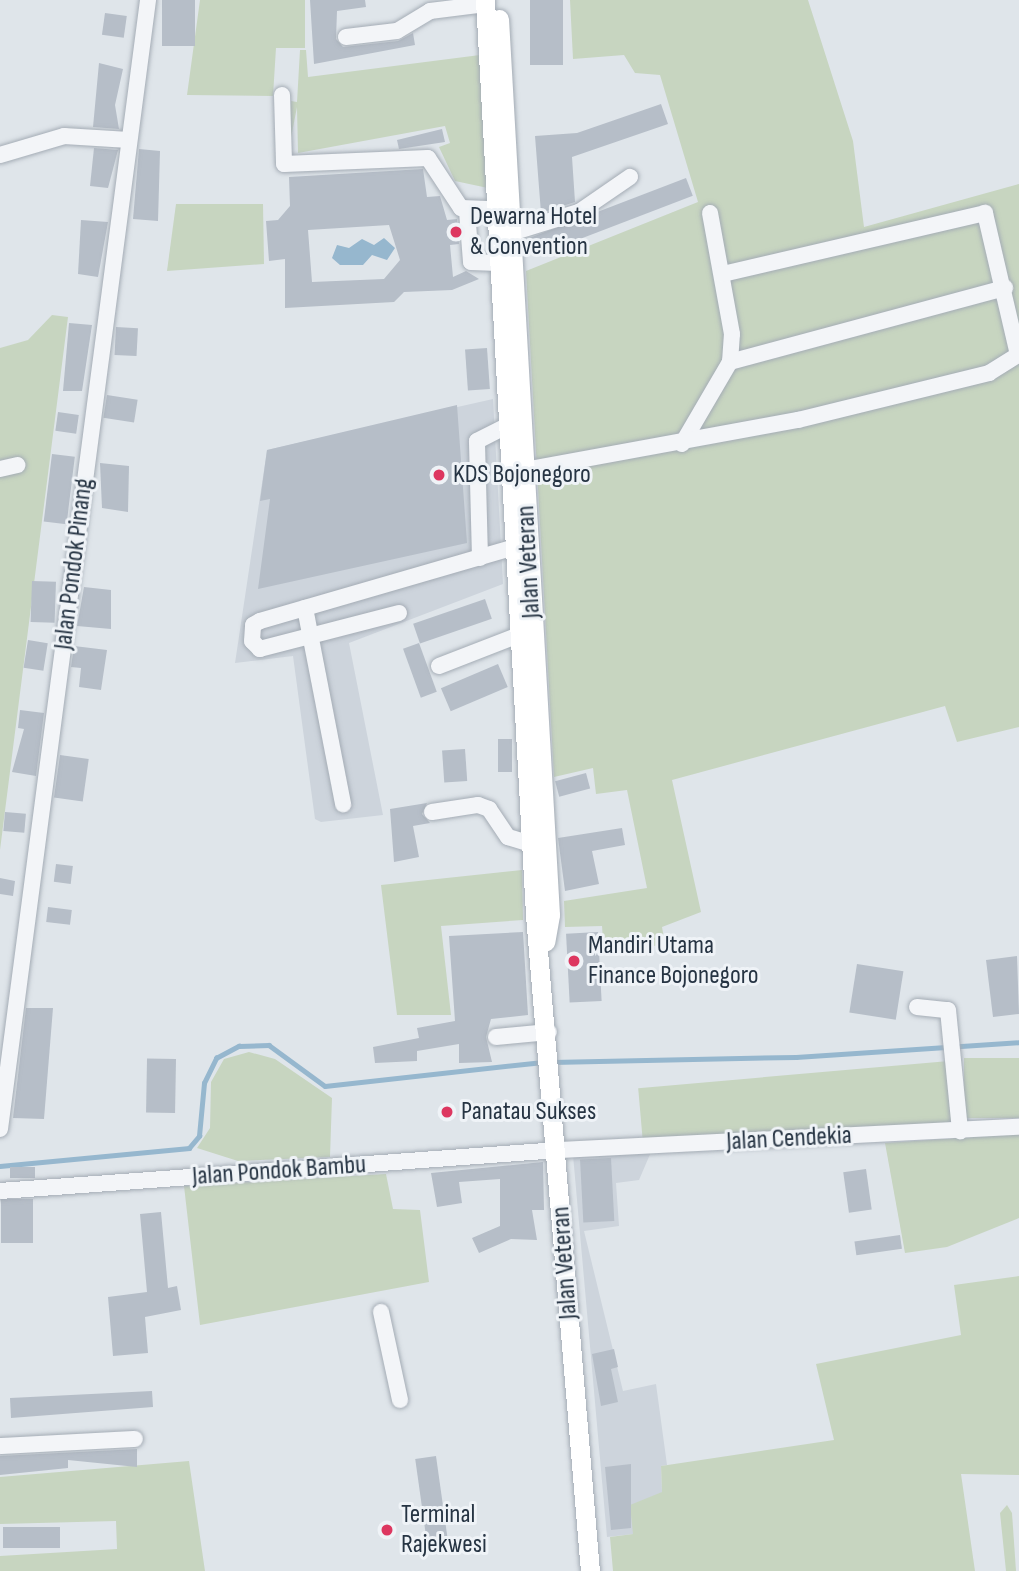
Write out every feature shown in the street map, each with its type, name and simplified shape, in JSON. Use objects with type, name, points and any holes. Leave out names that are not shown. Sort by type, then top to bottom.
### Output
[{"type":"main road","name":"Jalan Veteran","points":[[490,1],[494,209],[507,426],[517,472],[514,547],[531,844],[550,1035],[590,1571]]},
{"type":"main road","name":"Jalan Veteran","points":[[490,1],[511,233],[517,472],[550,915],[543,955]]},
{"type":"street","name":"Jalan Pondok Pinang","points":[[0,1129],[7,1016],[148,0]]},
{"type":"street","points":[[346,37],[397,31],[429,11],[490,1]]},
{"type":"street","points":[[282,95],[284,164],[428,158],[467,211],[471,262],[498,263]]},
{"type":"street","points":[[0,155],[64,136],[129,140]]},
{"type":"street","points":[[511,233],[579,212],[630,177]]},
{"type":"street","points":[[467,211],[494,209]]},
{"type":"street","points":[[517,472],[682,444],[1013,364],[1018,355],[991,221],[975,212],[722,274]]},
{"type":"street","points":[[682,444],[730,362],[722,274],[710,213]]},
{"type":"street","points":[[730,362],[1004,288]]},
{"type":"street","points":[[480,558],[477,441],[507,426]]},
{"type":"street","points":[[0,469],[18,465]]},
{"type":"street","points":[[399,612],[260,649],[252,641],[253,625],[514,547]]},
{"type":"street","points":[[304,608],[312,635],[344,804]]},
{"type":"street","points":[[439,666],[519,635]]},
{"type":"street","points":[[432,812],[478,805],[489,809],[508,837],[531,844]]},
{"type":"street","points":[[917,1007],[947,1010],[960,1131]]},
{"type":"street","points":[[496,1037],[550,1035]]},
{"type":"street","name":"Jalan Cendekia","points":[[558,1150],[1019,1127]]},
{"type":"street","name":"Jalan Pondok Bambu","points":[[0,1191],[558,1150]]},
{"type":"street","points":[[381,1312],[400,1400]]},
{"type":"street","points":[[0,1446],[135,1439]]},
{"type":"shaded area","points":[[493,399],[503,584],[349,643],[383,815],[321,822],[315,819],[293,656],[235,663],[267,450]]},
{"type":"shaded area","points":[[651,1152],[639,1180],[616,1183],[619,1226],[584,1231],[623,1391],[656,1384],[667,1465],[661,1466],[662,1492],[633,1534],[607,1537],[573,1155]]},
{"type":"green space","points":[[200,0],[305,0],[305,48],[276,48],[273,96],[187,95]]},
{"type":"green space","points":[[570,0],[808,0],[853,141],[864,227],[1019,184],[1019,727],[957,742],[945,706],[672,780],[701,912],[662,927],[665,944],[604,955],[602,926],[565,927],[564,901],[647,888],[627,790],[596,794],[593,768],[554,777],[526,271],[698,202],[660,75],[635,73],[624,55],[573,59]]},
{"type":"green space","points":[[300,50],[306,50],[308,77],[480,55],[488,188],[455,181],[439,147],[450,143],[445,126],[298,153],[297,107],[290,143],[290,114],[291,101],[297,102]]},
{"type":"green space","points":[[176,204],[263,204],[264,264],[167,271]]},
{"type":"green space","points":[[52,315],[68,317],[0,850],[0,348],[28,340]]},
{"type":"green space","points":[[522,870],[523,920],[441,926],[451,1015],[397,1015],[381,885]]},
{"type":"green space","points":[[249,1052],[275,1059],[332,1098],[330,1157],[238,1161],[197,1148],[210,1128],[211,1082],[224,1059]]},
{"type":"green space","points":[[964,1058],[1019,1058],[1019,1118],[964,1118]]},
{"type":"green space","points":[[949,1061],[954,1123],[644,1150],[638,1088]]},
{"type":"green space","points":[[1019,1134],[1019,1218],[947,1247],[905,1253],[885,1143]]},
{"type":"green space","points":[[386,1174],[393,1209],[420,1210],[429,1282],[200,1325],[184,1186]]},
{"type":"green space","points":[[1019,1276],[1019,1475],[961,1474],[975,1571],[613,1571],[610,1537],[633,1534],[630,1505],[662,1492],[661,1466],[834,1440],[816,1364],[961,1335],[954,1285]]},
{"type":"green space","points":[[189,1461],[205,1571],[0,1571],[0,1556],[117,1549],[116,1521],[0,1524],[0,1477]]},
{"type":"green space","points":[[1007,1505],[1012,1513],[1016,1571],[1006,1571],[1000,1513]]},
{"type":"water","points":[[384,238],[395,248],[387,260],[372,255],[363,265],[340,265],[332,258],[337,245],[349,248],[362,239],[374,245]]},
{"type":"building","points":[[162,0],[195,0],[195,46],[162,46]]},
{"type":"building","points":[[310,0],[365,0],[366,7],[337,11],[336,39],[343,47],[398,41],[413,33],[415,45],[314,64]]},
{"type":"building","points":[[530,0],[563,0],[563,65],[530,65]]},
{"type":"building","points":[[105,13],[127,16],[124,38],[102,35]]},
{"type":"building","points":[[99,63],[123,69],[115,105],[119,129],[93,127]]},
{"type":"building","points":[[661,104],[668,124],[572,157],[575,202],[541,213],[535,136],[577,133]]},
{"type":"building","points":[[442,129],[445,142],[399,149],[397,140]]},
{"type":"building","points":[[94,148],[118,150],[108,188],[90,186]]},
{"type":"building","points":[[139,149],[160,151],[158,221],[133,219]]},
{"type":"building","points":[[423,169],[427,197],[440,196],[447,220],[457,219],[459,244],[450,245],[453,277],[466,271],[479,279],[452,290],[404,292],[394,302],[285,308],[285,259],[269,261],[266,221],[278,220],[290,206],[289,177]],"holes":[[[389,225],[400,260],[384,279],[312,282],[308,230]]]},
{"type":"building","points":[[686,178],[693,196],[537,256],[530,238]]},
{"type":"building","points":[[81,220],[108,222],[98,277],[78,274]]},
{"type":"building","points":[[69,323],[92,325],[82,391],[63,391]]},
{"type":"building","points":[[116,327],[138,328],[137,356],[115,355]]},
{"type":"building","points":[[487,348],[490,389],[468,390],[465,350]]},
{"type":"building","points":[[107,395],[138,400],[134,423],[103,418]]},
{"type":"building","points":[[457,405],[467,543],[258,589],[270,499],[260,501],[267,450]]},
{"type":"building","points":[[58,412],[79,415],[76,434],[55,431]]},
{"type":"building","points":[[52,454],[75,457],[67,524],[44,521]]},
{"type":"building","points":[[100,463],[129,466],[128,512],[102,508]]},
{"type":"building","points":[[32,581],[56,582],[55,623],[31,622]]},
{"type":"building","points":[[84,587],[111,590],[111,629],[77,626]]},
{"type":"building","points":[[485,599],[492,619],[420,644],[413,624]]},
{"type":"building","points":[[28,640],[48,643],[43,671],[24,668]]},
{"type":"building","points":[[419,643],[437,692],[421,698],[403,649]]},
{"type":"building","points":[[74,646],[107,650],[101,690],[79,687],[81,668],[71,667]]},
{"type":"building","points":[[498,664],[508,687],[451,711],[441,688]]},
{"type":"building","points":[[20,710],[44,713],[36,776],[12,772],[24,729],[18,728]]},
{"type":"building","points":[[498,739],[512,739],[512,772],[498,772]]},
{"type":"building","points":[[465,749],[467,781],[444,783],[442,751]]},
{"type":"building","points":[[60,755],[89,759],[83,802],[54,798]]},
{"type":"building","points":[[586,773],[590,788],[559,797],[555,781]]},
{"type":"building","points":[[427,803],[422,814],[430,823],[413,826],[419,857],[394,862],[390,809]]},
{"type":"building","points":[[5,812],[26,814],[24,833],[3,831]]},
{"type":"building","points":[[622,828],[625,845],[592,851],[599,884],[565,891],[558,838]]},
{"type":"building","points":[[56,864],[73,866],[71,884],[54,882]]},
{"type":"building","points":[[0,878],[15,881],[13,896],[0,894]]},
{"type":"building","points":[[48,907],[72,910],[70,925],[46,922]]},
{"type":"building","points":[[523,932],[528,1015],[491,1019],[486,1037],[492,1062],[459,1063],[459,1044],[417,1051],[417,1061],[375,1063],[373,1047],[419,1038],[417,1028],[455,1021],[449,936]]},
{"type":"building","points":[[598,932],[602,1001],[570,1003],[566,934]]},
{"type":"building","points":[[1017,956],[1019,1014],[993,1017],[986,960]]},
{"type":"building","points":[[857,964],[903,971],[896,1020],[849,1012]]},
{"type":"building","points":[[26,1008],[53,1008],[44,1119],[13,1118]]},
{"type":"building","points":[[147,1058],[176,1059],[175,1113],[146,1112]]},
{"type":"building","points":[[611,1158],[614,1221],[583,1223],[580,1160]]},
{"type":"building","points":[[543,1162],[544,1210],[532,1210],[537,1240],[511,1239],[479,1253],[472,1238],[500,1226],[500,1179],[459,1182],[462,1203],[437,1207],[431,1173]]},
{"type":"building","points":[[10,1167],[35,1167],[35,1178],[10,1178]]},
{"type":"building","points":[[866,1169],[872,1210],[849,1213],[843,1172]]},
{"type":"building","points":[[1,1199],[33,1199],[33,1243],[1,1243]]},
{"type":"building","points":[[161,1212],[168,1288],[177,1286],[181,1310],[145,1317],[148,1353],[113,1356],[108,1297],[147,1292],[140,1214]]},
{"type":"building","points":[[900,1235],[902,1249],[856,1255],[854,1241]]},
{"type":"building","points":[[614,1349],[618,1367],[611,1369],[618,1402],[601,1406],[592,1354]]},
{"type":"building","points":[[152,1391],[153,1407],[11,1418],[10,1398]]},
{"type":"building","points":[[137,1449],[137,1467],[68,1460],[68,1468],[0,1475],[0,1456]]},
{"type":"building","points":[[436,1456],[447,1536],[426,1539],[415,1459]]},
{"type":"building","points":[[631,1464],[631,1528],[611,1530],[605,1467]]},
{"type":"building","points":[[3,1527],[60,1527],[60,1548],[3,1548]]},
{"type":"waterway","points":[[552,1062],[796,1057],[1019,1042]]},
{"type":"waterway","points":[[0,1166],[189,1148],[199,1136],[204,1083],[216,1058],[239,1046],[269,1045],[325,1086],[543,1062]]},
{"type":"place","name":"Dewarna Hotel & Convention","points":[[456,232]]},
{"type":"place","name":"KDS Bojonegoro","points":[[439,475]]},
{"type":"place","name":"Mandiri Utama Finance Bojonegoro","points":[[574,961]]},
{"type":"place","name":"Panatau Sukses","points":[[447,1112]]},
{"type":"place","name":"Terminal Rajekwesi","points":[[387,1530]]}]
